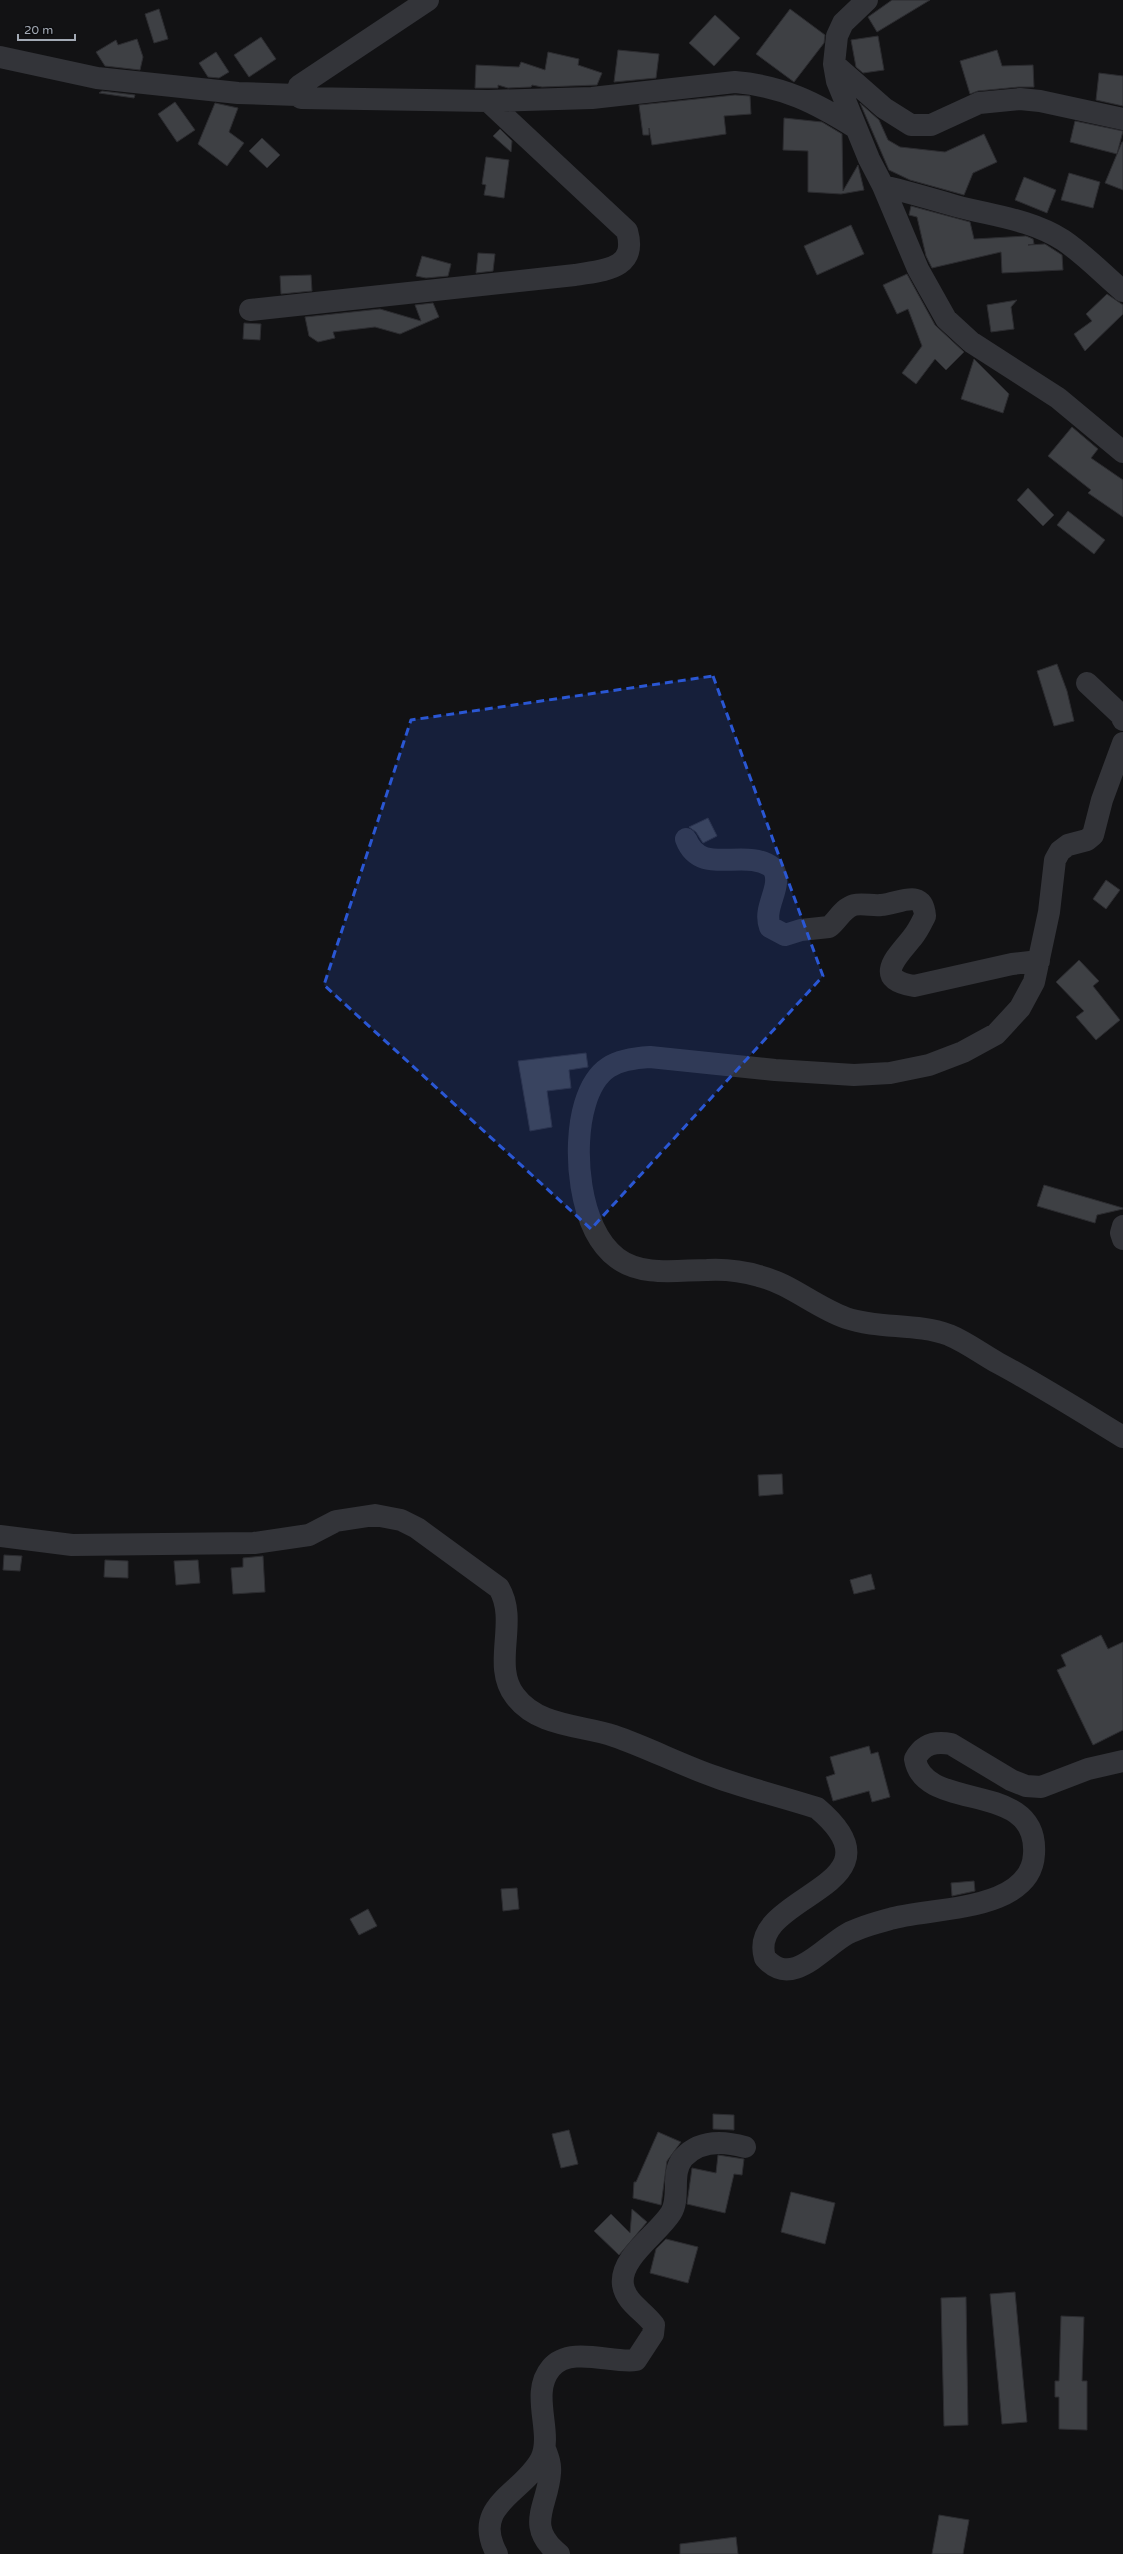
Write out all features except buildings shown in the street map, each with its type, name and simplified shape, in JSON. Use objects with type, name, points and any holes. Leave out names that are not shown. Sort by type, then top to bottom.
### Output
[{"type":"street","points":[[297,95],[299,86],[428,0]]},
{"type":"street","points":[[860,3],[843,23],[836,36],[834,64],[837,81],[918,269],[946,319],[971,342],[1058,398],[1123,452]]},
{"type":"street","points":[[0,57],[97,78],[238,93],[297,95],[302,98],[488,101],[592,98],[735,82],[754,84],[798,96],[819,105],[856,128]]},
{"type":"street","points":[[834,64],[884,108],[910,125],[931,125],[962,109],[979,103],[1020,99],[1040,101],[1123,119]]},
{"type":"street","points":[[250,310],[575,275],[613,269],[626,257],[631,244],[627,231],[488,101]]},
{"type":"street","points":[[883,186],[926,196],[957,206],[996,213],[1038,227],[1063,240],[1123,290]]},
{"type":"street","points":[[1087,683],[1121,715],[1123,720]]},
{"type":"street","points":[[1123,743],[1102,800],[1093,835],[1086,840],[1068,845],[1060,851],[1055,860],[1049,912],[1034,982],[1020,1008],[996,1034],[963,1052],[929,1065],[890,1073],[854,1075],[775,1070],[650,1057],[627,1058],[610,1064],[602,1071],[592,1086],[583,1109],[579,1128],[578,1156],[581,1189],[590,1218],[605,1246],[616,1258],[632,1267],[670,1271],[740,1271],[783,1284],[846,1318],[870,1324],[930,1330],[950,1336],[1036,1383],[1123,1437]]},
{"type":"street","points":[[686,839],[690,849],[697,855],[707,859],[719,861],[742,858],[755,859],[773,868],[777,882],[768,908],[768,921],[770,927],[785,935],[801,930],[829,927],[846,908],[854,905],[884,905],[910,899],[917,900],[922,903],[925,916],[914,937],[890,965],[890,972],[894,979],[901,984],[914,986],[1012,964],[1038,961]]},
{"type":"street","points":[[1123,1226],[1121,1232],[1123,1239]]},
{"type":"street","points":[[0,1536],[72,1545],[254,1543],[310,1535],[336,1521],[375,1515],[402,1520],[417,1528],[499,1588],[505,1599],[508,1612],[506,1681],[515,1696],[527,1707],[539,1715],[570,1726],[615,1736],[714,1777],[817,1808],[828,1818],[843,1840],[847,1850],[846,1859],[837,1876],[781,1918],[766,1935],[763,1945],[765,1958],[780,1970],[788,1970],[807,1963],[845,1935],[859,1928],[907,1915],[977,1905],[1003,1894],[1024,1878],[1034,1855],[1029,1829],[1022,1819],[1000,1804],[933,1785],[916,1765],[915,1759],[924,1748],[940,1742],[951,1744],[1012,1780],[1026,1786],[1041,1788],[1088,1769],[1123,1761]]},
{"type":"street","points":[[559,2554],[545,2539],[539,2524],[540,2511],[551,2472],[545,2449],[542,2395],[551,2367],[566,2359],[587,2357],[626,2362],[636,2360],[653,2334],[654,2325],[648,2317],[636,2308],[627,2296],[623,2285],[623,2273],[630,2261],[661,2227],[675,2206],[677,2175],[683,2159],[705,2144],[718,2141],[745,2147]]},
{"type":"street","points":[[497,2554],[491,2543],[489,2526],[493,2513],[540,2461],[545,2449]]},
{"type":"highlighted area","points":[[713,676],[823,976],[591,1229],[324,985],[411,720]]}]
